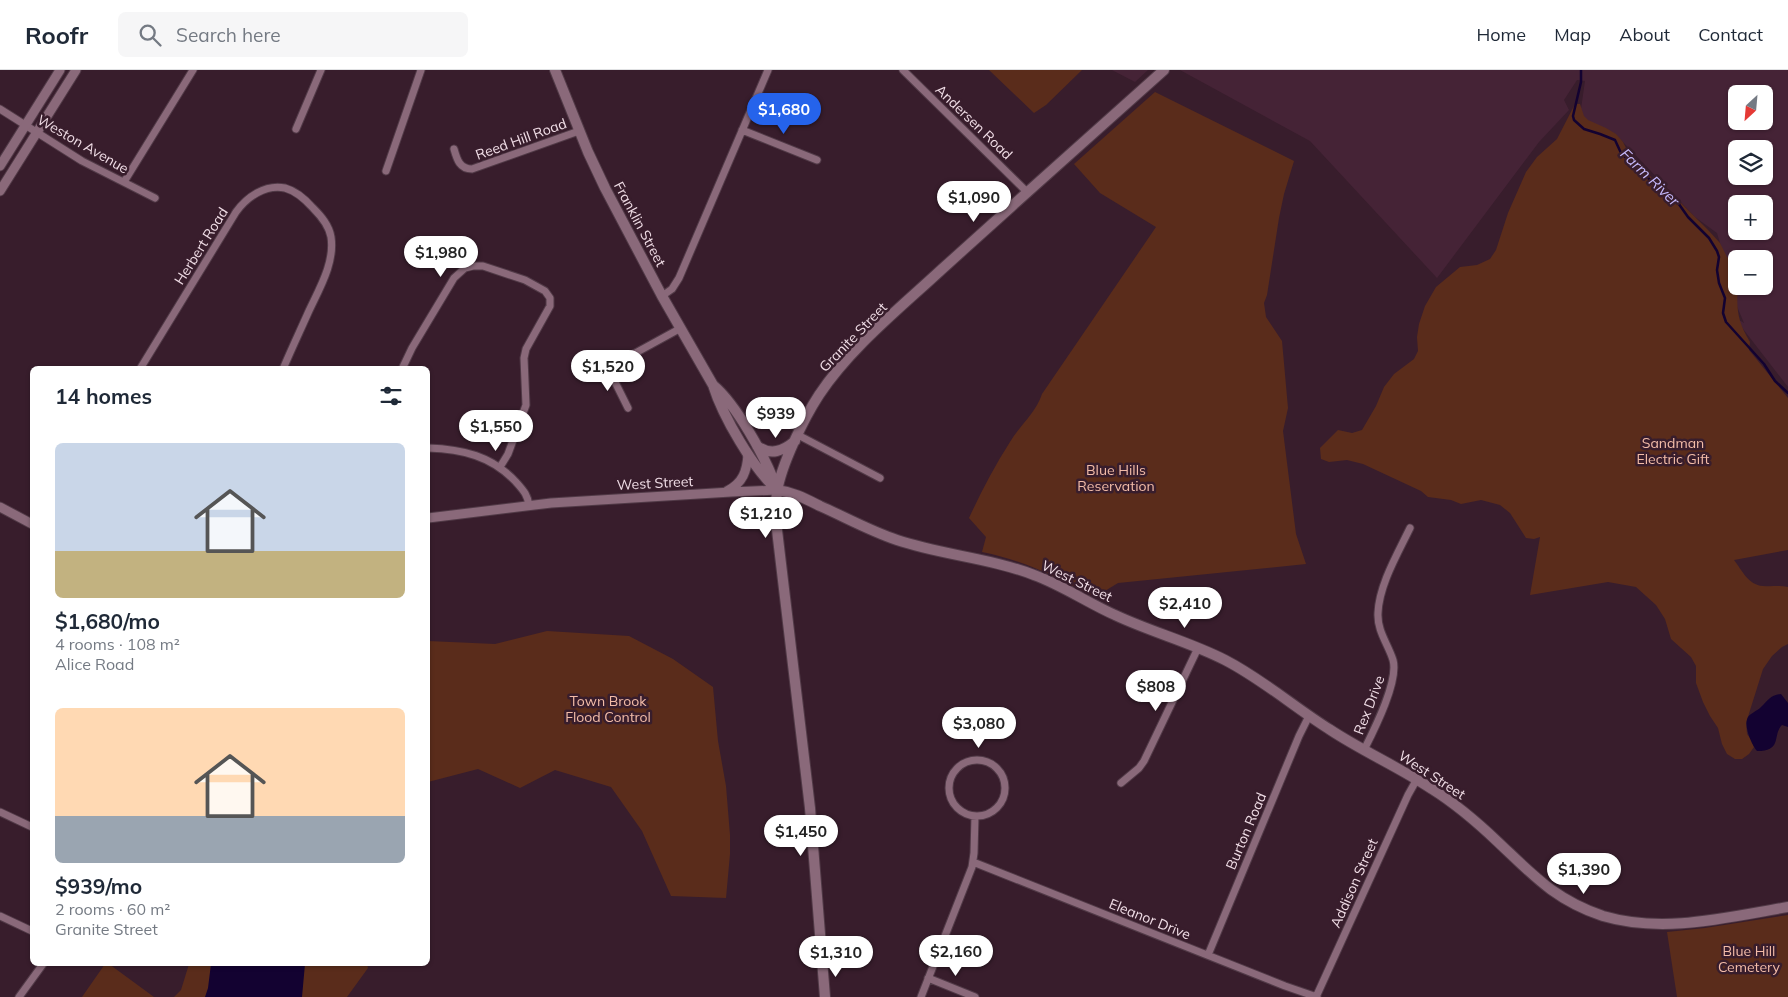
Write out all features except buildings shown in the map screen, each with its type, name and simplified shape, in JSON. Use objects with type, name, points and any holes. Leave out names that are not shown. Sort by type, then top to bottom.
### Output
[{"type":"main road","name":"Franklin Street","points":[[556,70],[604,188],[662,296],[713,385],[724,411],[748,454],[761,473],[777,490]]},
{"type":"main road","name":"Granite Street","points":[[825,997],[810,808],[778,538],[777,490],[796,438],[819,395],[847,360],[895,312],[1164,70]]},
{"type":"main road","name":"Franklin Street","points":[[713,385],[729,400],[768,468],[777,490]]},
{"type":"main road","points":[[754,443],[766,451],[776,452],[787,448],[796,438]]},
{"type":"main road","name":"West Street","points":[[777,490],[797,495],[874,532],[900,541],[994,562],[1038,576],[1120,617],[1198,648],[1246,672],[1309,716],[1439,793],[1475,821],[1543,885],[1570,902],[1600,915],[1631,922],[1668,924],[1696,922],[1788,907]]},
{"type":"street","points":[[0,166],[60,70]]},
{"type":"street","points":[[0,191],[76,70]]},
{"type":"street","points":[[124,182],[193,70]]},
{"type":"street","points":[[296,129],[321,70]]},
{"type":"street","points":[[386,171],[421,70]]},
{"type":"street","points":[[662,296],[672,289],[679,278],[768,70]]},
{"type":"street","name":"Andersen Road","points":[[903,70],[1027,192]]},
{"type":"street","name":"Weston Avenue","points":[[0,110],[82,161],[155,198]]},
{"type":"street","points":[[742,130],[817,160]]},
{"type":"street","name":"Reed Hill Road","points":[[454,150],[460,165],[466,169],[472,169],[580,131]]},
{"type":"street","name":"Herbert Road","points":[[142,366],[236,212],[254,194],[277,187],[294,192],[310,204],[328,226],[331,243],[331,254],[326,273],[283,366]]},
{"type":"street","points":[[403,366],[412,348],[454,278],[465,268],[488,267],[525,280],[545,292],[550,298],[550,306],[524,354],[526,405],[508,454],[500,467]]},
{"type":"street","points":[[628,408],[608,368],[681,328]]},
{"type":"street","points":[[796,438],[880,478]]},
{"type":"street","points":[[430,448],[466,452],[481,456],[500,467],[523,490],[528,498],[529,506]]},
{"type":"street","points":[[724,492],[734,487],[744,477],[748,454]]},
{"type":"street","name":"West Street","points":[[430,518],[529,506],[777,490]]},
{"type":"street","points":[[0,507],[30,523]]},
{"type":"street","name":"Rex Drive","points":[[1364,750],[1390,691],[1394,673],[1392,659],[1379,627],[1379,600],[1410,528]]},
{"type":"street","points":[[1121,783],[1139,768],[1144,761],[1198,648]]},
{"type":"street","name":"Burton Road","points":[[1208,956],[1309,716]]},
{"type":"street","points":[[976,760],[995,766],[1002,775],[1005,787],[1003,798],[996,808],[986,814],[975,816],[964,812],[955,805],[950,795],[949,787],[950,779],[956,769],[965,762],[976,760]]},
{"type":"street","name":"Addison Street","points":[[1317,997],[1408,795],[1417,779]]},
{"type":"street","points":[[0,812],[30,826]]},
{"type":"street","points":[[921,997],[973,862],[975,816]]},
{"type":"street","name":"Eleanor Drive","points":[[973,862],[1208,956],[1317,997]]},
{"type":"street","points":[[0,916],[30,930]]},
{"type":"street","points":[[19,997],[42,966]]},
{"type":"street","points":[[928,978],[976,997]]},
{"type":"shaded area","points":[[1112,70],[1148,70],[1135,82]]},
{"type":"shaded area","points":[[1180,70],[1788,70],[1788,387],[1736,318],[1744,323],[1734,295],[1773,295],[1773,250],[1728,250],[1728,273],[1717,233],[1695,217],[1621,140],[1580,116],[1585,81],[1577,80],[1564,100],[1569,110],[1539,142],[1437,278],[1310,141]]},
{"type":"shaded area","points":[[1781,694],[1788,703],[1788,727],[1782,725],[1774,745],[1765,750],[1757,751],[1747,730],[1748,717],[1772,697]]},
{"type":"shaded area","points":[[211,966],[305,966],[302,997],[205,997]]},
{"type":"green space","points":[[989,70],[1082,70],[1046,105],[1034,113]]},
{"type":"green space","name":"Blue Hills Reservation","points":[[1155,92],[1294,161],[1284,194],[1267,295],[1264,303],[1266,317],[1282,341],[1288,408],[1283,431],[1296,534],[1306,564],[1118,583],[1095,597],[1054,576],[1027,565],[982,552],[986,537],[969,518],[1010,442],[1032,413],[1042,394],[1156,227],[1100,193],[1074,164]]},
{"type":"green space","name":"Sandman Electric Gift","points":[[1575,104],[1580,104],[1584,116],[1588,120],[1616,134],[1627,150],[1652,178],[1668,190],[1720,243],[1728,258],[1728,295],[1737,295],[1739,316],[1750,342],[1749,350],[1788,398],[1788,550],[1734,560],[1753,583],[1763,586],[1788,587],[1788,644],[1772,656],[1763,669],[1746,723],[1747,734],[1754,747],[1742,759],[1735,759],[1727,754],[1718,728],[1703,702],[1696,683],[1696,666],[1691,657],[1671,639],[1665,619],[1656,605],[1636,587],[1608,582],[1530,595],[1540,537],[1534,539],[1526,538],[1510,513],[1500,505],[1481,500],[1461,504],[1451,500],[1428,497],[1421,491],[1363,464],[1347,460],[1329,462],[1321,459],[1320,448],[1338,430],[1352,433],[1362,430],[1376,406],[1384,387],[1394,374],[1414,359],[1418,351],[1417,337],[1419,324],[1425,306],[1436,287],[1460,267],[1477,265],[1490,259],[1496,250],[1508,213],[1526,172],[1537,157],[1557,139]]},
{"type":"green space","name":"Town Brook Flood Control","points":[[547,631],[629,636],[673,659],[713,687],[718,741],[726,786],[730,835],[726,898],[671,896],[642,831],[611,787],[555,770],[520,788],[478,769],[430,781],[430,641],[495,644]]},
{"type":"green space","name":"Blue Hill Cemetery","points":[[1788,915],[1788,997],[1677,997],[1667,932]]},
{"type":"green space","points":[[104,966],[112,966],[154,997],[82,997]]},
{"type":"green space","points":[[188,966],[368,966],[368,968],[347,997],[174,997],[181,990]]},
{"type":"waterway","name":"Farm River","points":[[1581,70],[1581,82],[1573,116],[1574,120],[1584,129],[1615,140],[1621,153],[1659,188],[1676,200],[1688,217],[1709,238],[1719,257],[1717,270],[1719,283],[1725,298],[1723,313],[1726,322],[1764,364],[1775,381],[1788,393]]}]
